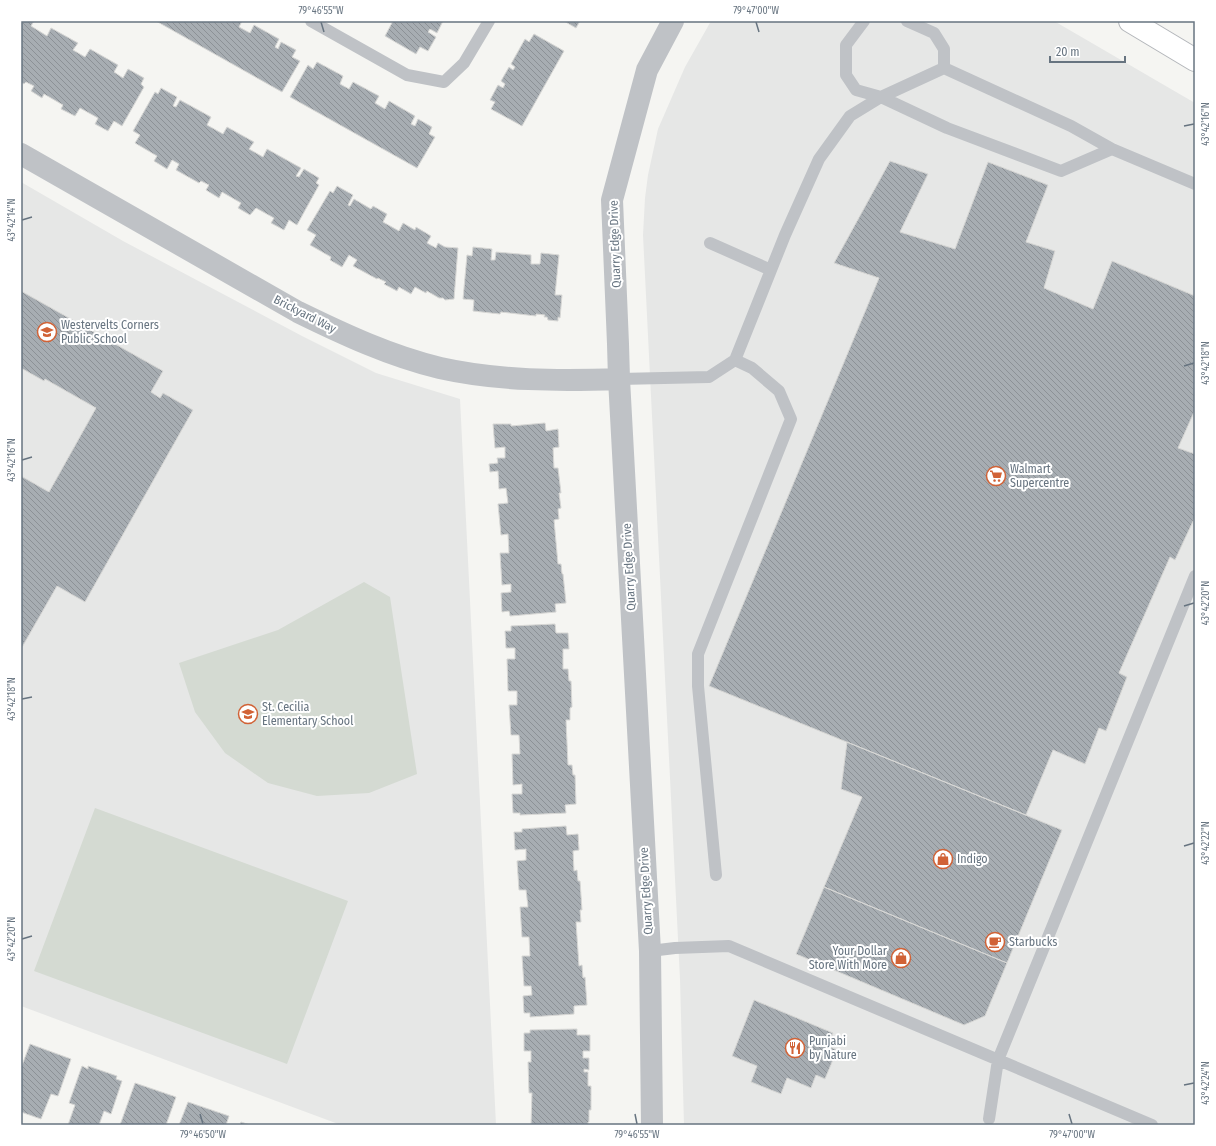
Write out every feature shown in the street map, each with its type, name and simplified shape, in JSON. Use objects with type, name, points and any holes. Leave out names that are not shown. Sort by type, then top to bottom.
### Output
[{"type":"main road","points":[[1130,21],[1195,59]]},
{"type":"street","name":"Quarry Edge Drive","points":[[652,1125],[650,951],[619,379],[612,200],[647,70],[673,21]]},
{"type":"street","name":"Brickyard Way","points":[[21,154],[298,312],[343,334],[384,350],[439,368],[493,377],[554,381],[619,379]]},
{"type":"lane","points":[[311,21],[407,75],[444,82],[464,63],[489,21]]},
{"type":"lane","points":[[864,21],[846,45],[846,75],[856,90],[881,97],[946,128],[1061,172],[1112,149]]},
{"type":"lane","points":[[907,21],[934,33],[944,49],[944,68]]},
{"type":"lane","points":[[619,379],[709,376],[735,360],[785,235],[819,159],[850,116],[881,97],[944,68],[1071,126],[1112,149],[1195,184]]},
{"type":"lane","points":[[710,243],[771,270]]},
{"type":"lane","points":[[716,875],[698,686],[698,654],[791,419],[779,391],[752,368],[735,360]]},
{"type":"lane","points":[[989,1119],[998,1060],[1195,576]]},
{"type":"lane","points":[[650,951],[675,948],[729,946],[1152,1125]]},
{"type":"shaded area","points":[[711,21],[1054,21],[1195,103],[1195,1125],[684,1125],[680,979],[643,235],[648,175],[658,129],[685,67]]},
{"type":"shaded area","name":"St. Cecilia Elementary School","points":[[21,182],[123,241],[302,336],[376,373],[460,399],[496,1125],[341,1125],[21,1006]]},
{"type":"shaded area","points":[[364,582],[390,597],[417,774],[369,793],[317,796],[268,783],[225,753],[195,712],[179,663],[278,630]]},
{"type":"shaded area","points":[[95,808],[348,901],[287,1064],[34,971]]},
{"type":"building","points":[[21,21],[34,21],[31,26],[47,36],[51,28],[78,43],[73,50],[85,57],[90,49],[118,65],[114,72],[123,78],[128,69],[144,78],[141,84],[144,87],[122,126],[114,121],[108,131],[95,124],[98,118],[80,108],[75,116],[61,109],[63,105],[44,94],[42,98],[31,91],[34,86],[26,82],[24,84],[21,82]]},
{"type":"building","points":[[156,21],[242,21],[239,27],[250,33],[254,25],[279,39],[275,47],[278,49],[281,42],[296,50],[292,57],[300,61],[282,92]]},
{"type":"building","points":[[393,21],[443,21],[437,33],[430,29],[428,32],[436,37],[428,51],[420,47],[416,54],[385,36]]},
{"type":"building","points":[[564,21],[580,21],[576,28]]},
{"type":"building","points":[[534,34],[564,51],[522,126],[491,109],[495,102],[490,100],[498,85],[503,88],[505,84],[501,81],[509,67],[513,70],[515,67],[511,64],[525,39],[529,42]]},
{"type":"building","points":[[317,62],[343,76],[340,84],[349,89],[353,82],[379,96],[375,103],[385,109],[389,101],[415,116],[411,124],[415,126],[418,119],[432,127],[429,134],[435,137],[417,168],[290,97],[308,65],[313,69]]},
{"type":"building","points":[[161,88],[177,97],[173,106],[176,107],[180,100],[211,117],[207,125],[223,134],[227,127],[254,142],[249,149],[263,157],[267,149],[301,168],[296,176],[299,177],[304,169],[319,178],[316,183],[319,185],[297,225],[289,220],[284,230],[271,223],[274,218],[256,208],[250,215],[238,208],[241,203],[222,192],[219,198],[206,190],[209,185],[201,181],[199,183],[176,170],[179,164],[172,160],[167,169],[154,161],[157,156],[135,143],[140,135],[133,131],[155,92],[158,94]]},
{"type":"building","name":"Walmart Supercentre","points":[[890,161],[928,174],[900,232],[955,249],[988,162],[1048,185],[1026,242],[1055,251],[1044,288],[1093,309],[1112,261],[1195,296],[1195,410],[1178,448],[1195,454],[1195,517],[1175,560],[1170,557],[1119,673],[1127,677],[1106,731],[1099,728],[1085,764],[1053,750],[1026,815],[709,686],[879,278],[834,263]]},
{"type":"building","points":[[337,186],[353,195],[348,205],[350,206],[354,199],[371,209],[373,206],[387,214],[383,222],[399,231],[403,223],[415,230],[416,227],[431,236],[427,243],[436,248],[438,243],[445,247],[458,248],[454,299],[445,300],[415,287],[411,294],[399,287],[397,291],[384,284],[386,282],[378,278],[377,279],[353,266],[357,260],[349,255],[342,267],[330,260],[331,257],[310,245],[316,235],[307,230],[330,191],[333,193]]},
{"type":"building","points":[[473,247],[492,249],[491,260],[495,260],[496,252],[531,255],[531,264],[540,264],[541,253],[559,255],[555,295],[562,295],[560,318],[558,317],[558,321],[548,320],[547,317],[544,317],[545,315],[536,314],[536,316],[501,312],[500,314],[473,311],[474,300],[463,299],[467,255],[472,256]]},
{"type":"building","points":[[21,291],[163,371],[151,392],[160,398],[163,393],[193,410],[85,602],[57,586],[21,649],[21,476],[49,492],[96,408],[45,379],[44,381],[21,368]]},
{"type":"building","points":[[545,423],[546,431],[558,429],[559,447],[553,448],[554,468],[558,468],[561,508],[558,509],[559,519],[554,520],[558,564],[561,564],[566,603],[555,604],[556,612],[510,616],[509,611],[502,612],[501,593],[511,592],[511,584],[502,585],[500,553],[509,553],[508,534],[501,535],[498,504],[508,503],[506,488],[499,489],[498,471],[490,472],[489,464],[498,463],[497,458],[505,458],[505,447],[495,448],[493,424],[511,424],[511,426]]},
{"type":"building","points":[[555,624],[556,633],[568,633],[569,649],[563,649],[563,669],[568,669],[569,681],[571,681],[572,707],[570,708],[570,720],[566,720],[568,765],[572,765],[573,775],[575,775],[576,804],[565,805],[566,813],[520,815],[520,813],[513,813],[512,794],[522,794],[522,784],[513,785],[512,754],[520,754],[519,735],[511,735],[509,705],[517,705],[517,691],[508,691],[507,659],[515,659],[515,648],[506,648],[505,631],[511,631],[511,626]]},
{"type":"building","name":"Indigo","points":[[847,742],[1062,830],[1007,963],[824,887],[862,797],[841,789]]},
{"type":"building","points":[[566,826],[567,835],[578,834],[579,850],[573,851],[574,871],[577,870],[578,881],[580,881],[582,910],[580,910],[581,922],[576,922],[579,966],[582,965],[583,978],[585,977],[587,1005],[574,1006],[574,1014],[530,1017],[530,1013],[524,1013],[523,996],[532,995],[531,986],[524,986],[522,956],[530,956],[529,937],[522,937],[520,907],[528,907],[526,890],[519,890],[517,861],[526,860],[526,849],[515,850],[514,832],[522,832],[522,829]]},
{"type":"building","name":"Your Dollar Store With More","points":[[824,887],[1007,963],[985,1016],[964,1025],[796,954]]},
{"type":"building","points":[[754,1000],[833,1033],[828,1046],[837,1050],[825,1079],[816,1075],[811,1088],[787,1078],[781,1094],[751,1082],[757,1066],[732,1056]]},
{"type":"building","points":[[577,1029],[577,1035],[590,1035],[590,1051],[583,1051],[583,1058],[589,1058],[589,1070],[584,1069],[584,1072],[588,1072],[588,1086],[591,1086],[591,1110],[589,1110],[588,1125],[531,1125],[532,1093],[529,1093],[528,1062],[531,1062],[531,1051],[524,1051],[524,1033],[530,1033],[530,1030]]},
{"type":"building","points":[[30,1044],[71,1059],[58,1096],[51,1094],[41,1119],[21,1112],[21,1068]]},
{"type":"building","points":[[82,1066],[88,1069],[88,1066],[117,1076],[116,1079],[122,1081],[111,1114],[104,1111],[99,1125],[68,1125],[75,1105],[69,1103]]},
{"type":"building","points":[[135,1083],[176,1097],[166,1125],[120,1125]]},
{"type":"building","points":[[188,1102],[229,1116],[226,1125],[179,1125]]},
{"type":"building","points":[[241,1122],[250,1125],[240,1125]]},
{"type":"place","name":"Westervelts Corners Public School","points":[[47,332]]},
{"type":"place","name":"Walmart Supercentre","points":[[996,476]]},
{"type":"place","name":"St. Cecilia Elementary School","points":[[248,714]]},
{"type":"place","name":"Indigo","points":[[943,859]]},
{"type":"place","name":"Starbucks","points":[[995,942]]},
{"type":"place","name":"Your Dollar Store With More","points":[[901,958]]},
{"type":"place","name":"Punjabi by Nature","points":[[795,1048]]}]
